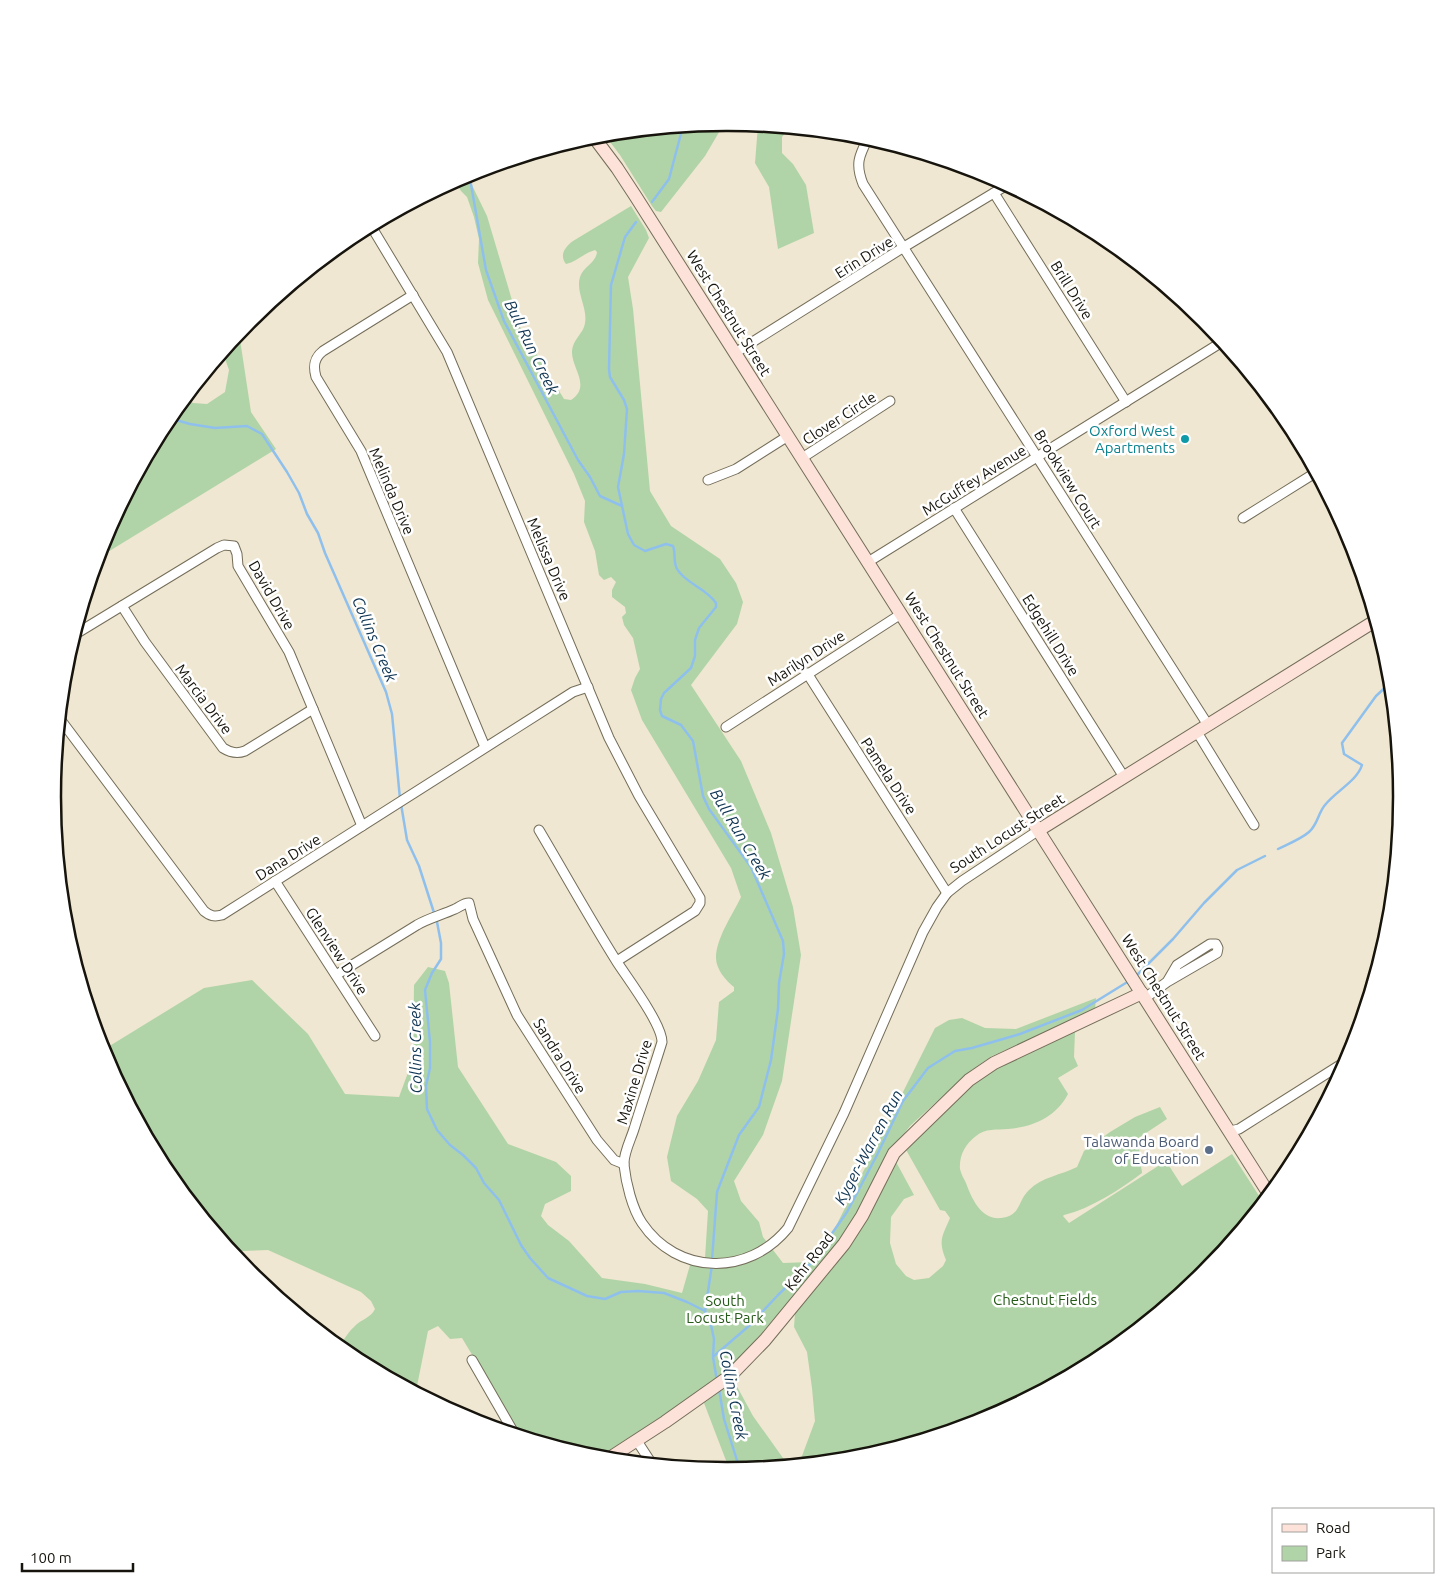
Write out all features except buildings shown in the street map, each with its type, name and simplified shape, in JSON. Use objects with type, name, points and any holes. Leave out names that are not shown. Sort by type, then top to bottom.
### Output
[{"type":"main road","name":"West Chestnut Street","points":[[599,144],[617,168],[736,353],[1265,1188]]},
{"type":"main road","name":"South Locust Street","points":[[1039,830],[1370,624]]},
{"type":"main road","name":"Kehr Road","points":[[617,1453],[730,1376],[766,1340],[844,1244],[862,1216],[894,1153],[969,1080],[994,1063],[1138,988]]},
{"type":"street","name":"Brookview Court","points":[[864,146],[860,154],[859,173],[863,184],[1038,457],[1203,728],[1254,825]]},
{"type":"street","name":"Erin Drive","points":[[736,353],[904,247],[1000,189]]},
{"type":"street","name":"Brill Drive","points":[[994,193],[1126,402]]},
{"type":"street","name":"Melissa Drive","points":[[375,232],[447,352],[612,746],[639,796],[697,893],[700,903],[695,911],[617,961]]},
{"type":"street","name":"Melinda Drive","points":[[413,295],[323,351],[318,356],[314,369],[316,377],[360,451],[485,747]]},
{"type":"street","name":"McGuffey Avenue","points":[[868,562],[1216,346]]},
{"type":"street","name":"Clover Circle","points":[[802,458],[890,401]]},
{"type":"street","points":[[708,480],[736,469],[788,436]]},
{"type":"street","points":[[1243,518],[1310,476]]},
{"type":"street","name":"Edgehill Drive","points":[[954,508],[1124,777]]},
{"type":"street","name":"David Drive","points":[[83,630],[217,548],[224,545],[234,546],[238,566],[289,652],[362,826]]},
{"type":"street","name":"Marcia Drive","points":[[122,606],[145,642],[227,751],[237,754],[246,752],[313,709]]},
{"type":"street","name":"Marilyn Drive","points":[[726,726],[902,614]]},
{"type":"street","name":"Pamela Drive","points":[[807,673],[947,893]]},
{"type":"street","name":"Dana Drive","points":[[65,726],[204,911],[210,915],[217,916],[222,915],[573,692],[588,687]]},
{"type":"street","name":"Maxine Drive","points":[[539,830],[657,1025],[662,1037],[624,1164]]},
{"type":"street","name":"South Locust Street","points":[[624,1164],[636,1214],[658,1242],[672,1253],[693,1261],[718,1264],[741,1260],[766,1248],[782,1236],[800,1204],[848,1104],[922,932],[937,907],[947,893],[975,872],[1039,830]]},
{"type":"street","name":"Glenview Drive","points":[[275,881],[375,1036]]},
{"type":"street","name":"Sandra Drive","points":[[336,975],[434,917],[467,903],[471,905],[473,919],[517,1014],[597,1140],[614,1160],[624,1164]]},
{"type":"street","points":[[1138,988],[1167,982],[1217,953],[1218,948],[1216,944],[1210,944],[1177,965],[1167,982]]},
{"type":"street","points":[[1230,1132],[1239,1129],[1334,1069]]},
{"type":"street","points":[[472,1360],[510,1426]]},
{"type":"street","points":[[637,1440],[648,1458]]},
{"type":"green space","points":[[720,131],[705,156],[661,212],[656,211],[652,206],[610,142],[640,136]]},
{"type":"green space","points":[[757,132],[785,133],[782,137],[782,153],[793,164],[806,185],[814,233],[778,249],[769,187],[755,163]]},
{"type":"green space","name":"South Locust Park","points":[[470,182],[487,216],[520,327],[564,399],[571,400],[580,389],[572,351],[585,321],[579,283],[584,270],[594,259],[597,252],[595,250],[591,251],[566,264],[563,257],[564,251],[573,241],[631,206],[649,238],[628,277],[633,309],[650,491],[671,526],[720,559],[736,583],[743,602],[737,624],[691,685],[741,761],[771,833],[793,907],[801,955],[782,1081],[763,1135],[734,1181],[741,1201],[759,1222],[763,1237],[783,1263],[812,1262],[832,1234],[935,1028],[949,1020],[962,1018],[985,1028],[1016,1029],[1096,998],[1095,1010],[992,1056],[969,1072],[910,1126],[886,1157],[843,1238],[743,1355],[724,1374],[689,1399],[608,1451],[555,1440],[516,1428],[462,1338],[450,1339],[438,1326],[428,1331],[417,1385],[343,1340],[357,1324],[373,1312],[375,1309],[371,1301],[361,1292],[268,1250],[241,1251],[199,1202],[173,1166],[150,1129],[130,1091],[110,1046],[204,988],[252,980],[308,1034],[345,1094],[399,1097],[413,1059],[414,985],[428,967],[445,971],[449,983],[458,1067],[508,1144],[556,1162],[571,1176],[571,1191],[545,1204],[541,1216],[548,1225],[569,1241],[602,1278],[645,1284],[682,1293],[690,1265],[708,1268],[709,1258],[705,1258],[708,1211],[697,1199],[671,1181],[667,1157],[677,1116],[698,1081],[716,1040],[719,1002],[734,991],[734,987],[720,970],[716,958],[722,934],[741,897],[731,868],[642,720],[631,690],[640,669],[633,638],[624,625],[622,617],[626,613],[625,607],[612,597],[612,590],[616,582],[611,577],[604,580],[599,575],[595,551],[584,522],[585,501],[574,474],[488,300],[478,263],[479,239],[474,217],[467,197],[459,187]]},
{"type":"green space","points":[[240,343],[251,412],[276,449],[108,552],[130,502],[150,464],[173,427],[191,402],[207,404],[225,392],[229,370],[225,359]]},
{"type":"green space","name":"Chestnut Fields","points":[[1075,1031],[1074,1057],[1078,1066],[1058,1078],[1068,1094],[1057,1109],[1043,1119],[1026,1126],[980,1133],[972,1139],[964,1151],[960,1171],[974,1202],[988,1216],[1001,1218],[1012,1214],[1016,1211],[1025,1194],[1034,1186],[1046,1179],[1077,1167],[1084,1151],[1110,1132],[1135,1117],[1160,1107],[1167,1119],[1134,1141],[1139,1150],[1142,1173],[1095,1203],[1064,1215],[1069,1223],[1166,1161],[1182,1186],[1232,1154],[1259,1196],[1228,1235],[1166,1297],[1132,1325],[1060,1373],[982,1412],[941,1427],[899,1440],[801,1458],[815,1421],[807,1352],[794,1327],[795,1313],[845,1250],[895,1160],[914,1195],[904,1199],[891,1217],[890,1243],[896,1264],[906,1276],[914,1280],[929,1278],[943,1266],[946,1260],[942,1248],[942,1239],[950,1218],[945,1211],[940,1210],[905,1148],[985,1073]]},
{"type":"green space","points":[[734,1381],[753,1416],[784,1460],[727,1462],[704,1403]]},
{"type":"waterway","name":"Bull Run Creek","points":[[652,202],[669,179],[681,132]]},
{"type":"waterway","name":"Bull Run Creek","points":[[471,182],[486,270],[504,321],[578,460],[600,496],[622,506]]},
{"type":"waterway","name":"Bull Run Creek","points":[[636,222],[625,237],[611,285],[610,377],[624,400],[627,409],[624,454],[618,487],[628,534],[634,545],[645,551],[666,544],[673,546],[677,569],[707,593],[716,603],[716,607],[699,628],[695,640],[695,656],[691,668],[664,693],[661,699],[660,710],[662,716],[681,725],[693,741],[703,796],[709,809],[751,867],[783,941],[784,954],[771,1060],[759,1107],[739,1135],[717,1192],[712,1260]]},
{"type":"waterway","name":"Collins Creek","points":[[178,420],[215,428],[247,426],[262,434],[287,472],[318,533],[386,692],[392,714],[400,799]]},
{"type":"waterway","name":"Kyger-Warren Run","points":[[1278,849],[1309,832],[1325,805],[1356,776],[1362,765],[1344,754],[1342,743],[1376,696],[1384,689]]},
{"type":"waterway","name":"Collins Creek","points":[[401,804],[407,840],[419,866],[437,922],[441,943],[441,959],[432,973],[425,990],[430,1042],[430,1068],[426,1086],[427,1109],[437,1130],[450,1145],[476,1168],[484,1183],[499,1200],[521,1245],[548,1278],[587,1296],[605,1299],[621,1292],[664,1293],[705,1311],[714,1339],[713,1357],[717,1381]]},
{"type":"waterway","name":"Kyger-Warren Run","points":[[1136,976],[1237,870],[1265,856]]},
{"type":"waterway","name":"Kyger-Warren Run","points":[[714,1356],[750,1325],[812,1262],[847,1212],[903,1101],[928,1068],[955,1051],[1020,1034],[1082,1010],[1129,981]]},
{"type":"waterway","name":"Bull Run Creek","points":[[705,1311],[712,1265]]},
{"type":"waterway","name":"Collins Creek","points":[[719,1389],[724,1419],[737,1462]]},
{"type":"place","name":"Oxford West Apartments","points":[[1185,439]]},
{"type":"place","name":"Talawanda Board of Education","points":[[1209,1150]]}]
